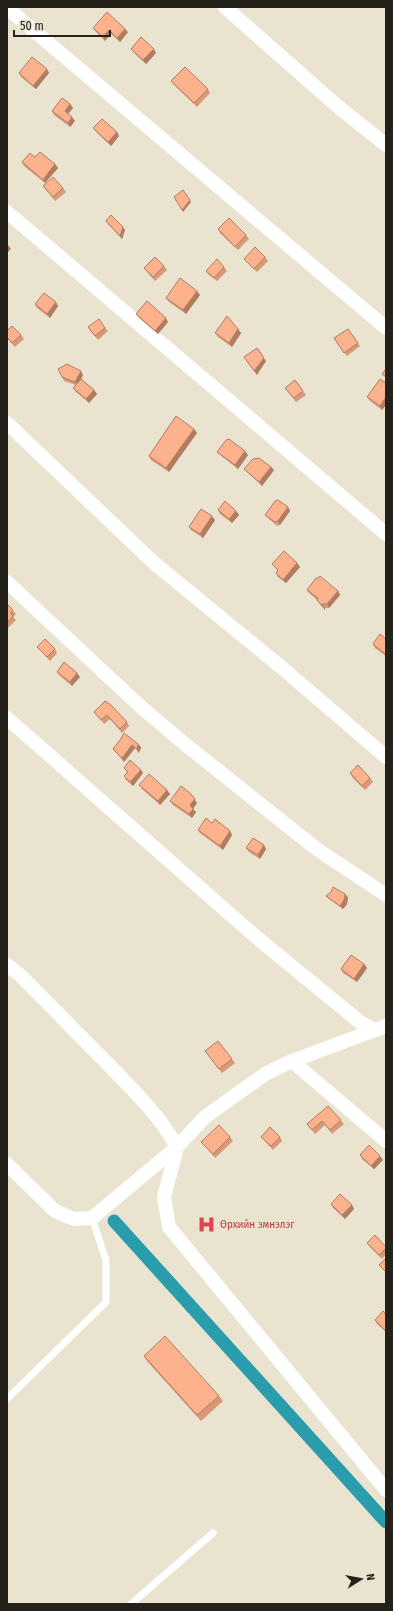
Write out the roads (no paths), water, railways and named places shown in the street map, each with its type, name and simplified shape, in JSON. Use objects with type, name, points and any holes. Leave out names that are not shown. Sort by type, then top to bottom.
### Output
[{"type":"street","points":[[225,7],[336,105],[386,145]]},
{"type":"street","points":[[7,8],[386,328]]},
{"type":"street","points":[[7,212],[386,534]]},
{"type":"street","points":[[7,423],[154,563],[281,667],[386,757]]},
{"type":"street","points":[[7,582],[141,707],[186,745],[318,850],[386,895]]},
{"type":"street","points":[[7,718],[256,937],[361,1024],[381,1028]]},
{"type":"street","points":[[7,965],[20,974],[122,1078],[161,1123],[177,1147],[164,1197],[168,1227],[386,1490]]},
{"type":"street","points":[[7,1164],[55,1211],[74,1219],[92,1218],[177,1147],[205,1117],[264,1074],[292,1061],[381,1028]]},
{"type":"street","points":[[292,1061],[303,1068],[386,1141]]},
{"type":"lane","points":[[7,1399],[106,1302],[106,1260],[92,1218]]},
{"type":"lane","points":[[131,1604],[213,1533]]},
{"type":"waterway","points":[[114,1221],[386,1522]]},
{"type":"place","name":"Өрхийн эмнэлэг","points":[[207,1224]]}]
